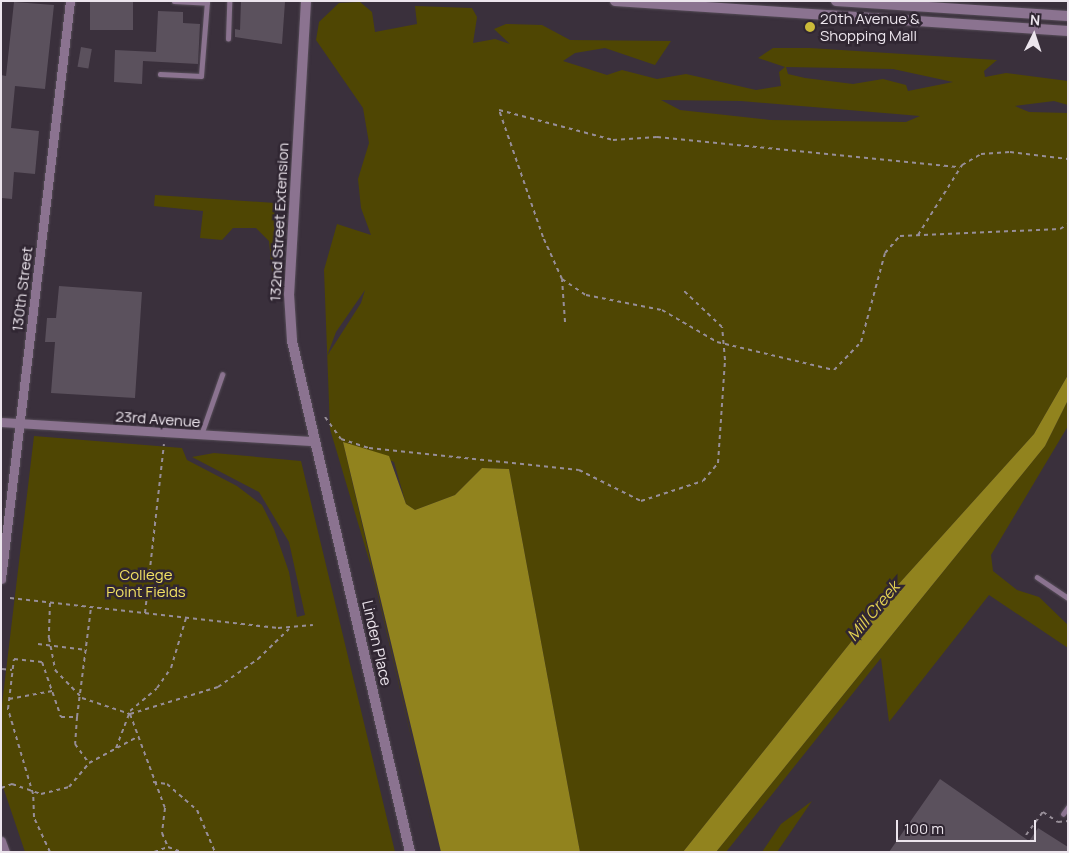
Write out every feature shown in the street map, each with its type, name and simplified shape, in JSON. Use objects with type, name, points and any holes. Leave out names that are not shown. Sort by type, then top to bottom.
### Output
[{"type":"street","name":"130th Street","points":[[1,579],[70,1]]},
{"type":"street","name":"132nd Street Extension","points":[[306,1],[289,294],[292,342],[314,442]]},
{"type":"street","points":[[615,1],[1068,31]]},
{"type":"street","points":[[838,1],[1068,16]]},
{"type":"street","name":"23rd Avenue","points":[[1,422],[314,442]]},
{"type":"street","name":"Linden Place","points":[[314,442],[410,852]]},
{"type":"street","points":[[1,841],[5,852]]},
{"type":"lane","points":[[160,74],[201,76],[207,2],[174,1]]},
{"type":"lane","points":[[228,38],[229,1]]},
{"type":"lane","points":[[837,16],[838,1]]},
{"type":"lane","points":[[200,436],[222,375]]},
{"type":"lane","points":[[1037,576],[1068,598]]},
{"type":"lane","points":[[1063,814],[1068,807]]},
{"type":"path","points":[[565,322],[562,279],[543,237],[499,110],[613,140],[657,137],[960,167]]},
{"type":"path","points":[[918,235],[960,167],[981,154],[1010,152],[1068,159]]},
{"type":"path","points":[[562,279],[586,295],[662,310],[724,343],[834,370],[861,342],[885,253],[900,236],[1060,229],[1068,224]]},
{"type":"path","points":[[325,417],[341,439],[369,448],[579,470],[641,501],[703,481],[718,463],[724,343],[722,327],[682,289]]},
{"type":"path","points":[[145,613],[164,444]]},
{"type":"path","points":[[10,598],[289,629],[313,625]]},
{"type":"path","points":[[50,603],[50,646],[55,670],[82,698],[130,714],[218,687],[258,659],[289,629]]},
{"type":"path","points":[[89,763],[75,744],[77,717],[82,698],[91,607]]},
{"type":"path","points":[[116,748],[130,714],[171,668],[186,618]]},
{"type":"path","points":[[38,644],[87,650]]},
{"type":"path","points":[[50,852],[36,824],[33,794],[8,709],[14,659],[42,662],[62,717],[77,717]]},
{"type":"path","points":[[2,669],[12,670]]},
{"type":"path","points":[[9,699],[52,691]]},
{"type":"path","points":[[130,714],[153,782],[165,808],[162,833],[168,848]]},
{"type":"path","points":[[1,788],[12,784],[33,794],[69,787],[89,763],[137,737]]},
{"type":"path","points":[[153,782],[167,784],[197,810],[215,852]]},
{"type":"path","points":[[1026,835],[1042,812],[1058,822],[1068,821]]},
{"type":"path","points":[[154,852],[168,848],[182,852]]},
{"type":"green space","points":[[360,2],[372,12],[375,32],[417,24],[415,6],[472,8],[477,17],[473,43],[495,39],[510,44],[494,29],[506,24],[542,25],[570,40],[671,41],[655,65],[605,48],[575,53],[563,61],[607,75],[622,70],[657,79],[686,74],[756,90],[781,86],[779,72],[785,67],[758,58],[773,48],[810,48],[997,60],[984,71],[985,77],[1006,73],[1068,81],[1068,105],[1054,101],[1015,106],[1029,112],[1068,113],[1068,375],[1034,434],[887,597],[683,852],[580,852],[509,469],[482,468],[455,495],[415,510],[406,504],[394,462],[343,442],[438,852],[372,570],[330,429],[327,356],[361,303],[365,290],[336,332],[327,355],[324,270],[337,224],[371,235],[361,208],[358,179],[369,143],[363,108],[316,40],[319,22],[339,3]],"holes":[[[786,67],[893,69],[953,82],[908,91],[906,85],[883,79],[853,84],[805,78],[788,74]],[[661,100],[741,101],[920,116],[906,122],[770,120],[680,110]]]},
{"type":"green space","points":[[155,195],[275,203],[273,281],[269,241],[256,228],[233,228],[222,240],[200,238],[203,211],[154,206]]},
{"type":"green space","points":[[1068,400],[1068,426],[991,555],[993,571],[1017,590],[1039,597],[1068,625],[1068,648],[989,595],[889,722],[881,658],[726,852],[716,852],[1045,446]]},
{"type":"green space","name":"College Point Fields","points":[[34,436],[182,448],[187,460],[237,486],[262,505],[274,529],[289,572],[297,617],[305,615],[289,542],[259,492],[192,457],[214,453],[301,461],[395,852],[25,852],[1,781],[1,713]]},
{"type":"green space","points":[[812,801],[777,852],[762,852],[781,824]]},
{"type":"shaded area","points":[[1068,375],[1068,400],[1045,446],[716,852],[683,852],[887,597],[1034,434]]},
{"type":"shaded area","points":[[343,442],[389,456],[406,504],[415,510],[455,495],[482,468],[509,469],[580,852],[441,852]]},
{"type":"building","points":[[90,1],[133,1],[133,30],[90,30]]},
{"type":"building","points":[[241,1],[285,2],[282,44],[235,37],[235,29],[240,30]]},
{"type":"building","points":[[14,2],[54,5],[45,89],[15,86],[11,128],[39,131],[35,174],[14,172],[12,199],[2,198],[1,75],[6,76]]},
{"type":"building","points":[[158,11],[183,12],[183,23],[200,24],[198,64],[143,61],[142,84],[114,82],[115,50],[156,52]]},
{"type":"building","points":[[81,47],[92,49],[88,69],[78,67]]},
{"type":"building","points":[[59,286],[142,292],[135,398],[51,393],[55,342],[45,342],[47,318],[56,318]]},
{"type":"building","points":[[940,779],[1029,841],[1038,828],[1068,847],[1068,852],[889,852]]},
{"type":"place","name":"20th Avenue & Shopping Mall","points":[[810,27]]},
{"type":"water label","name":"Mill Creek","points":[[873,611]]}]
